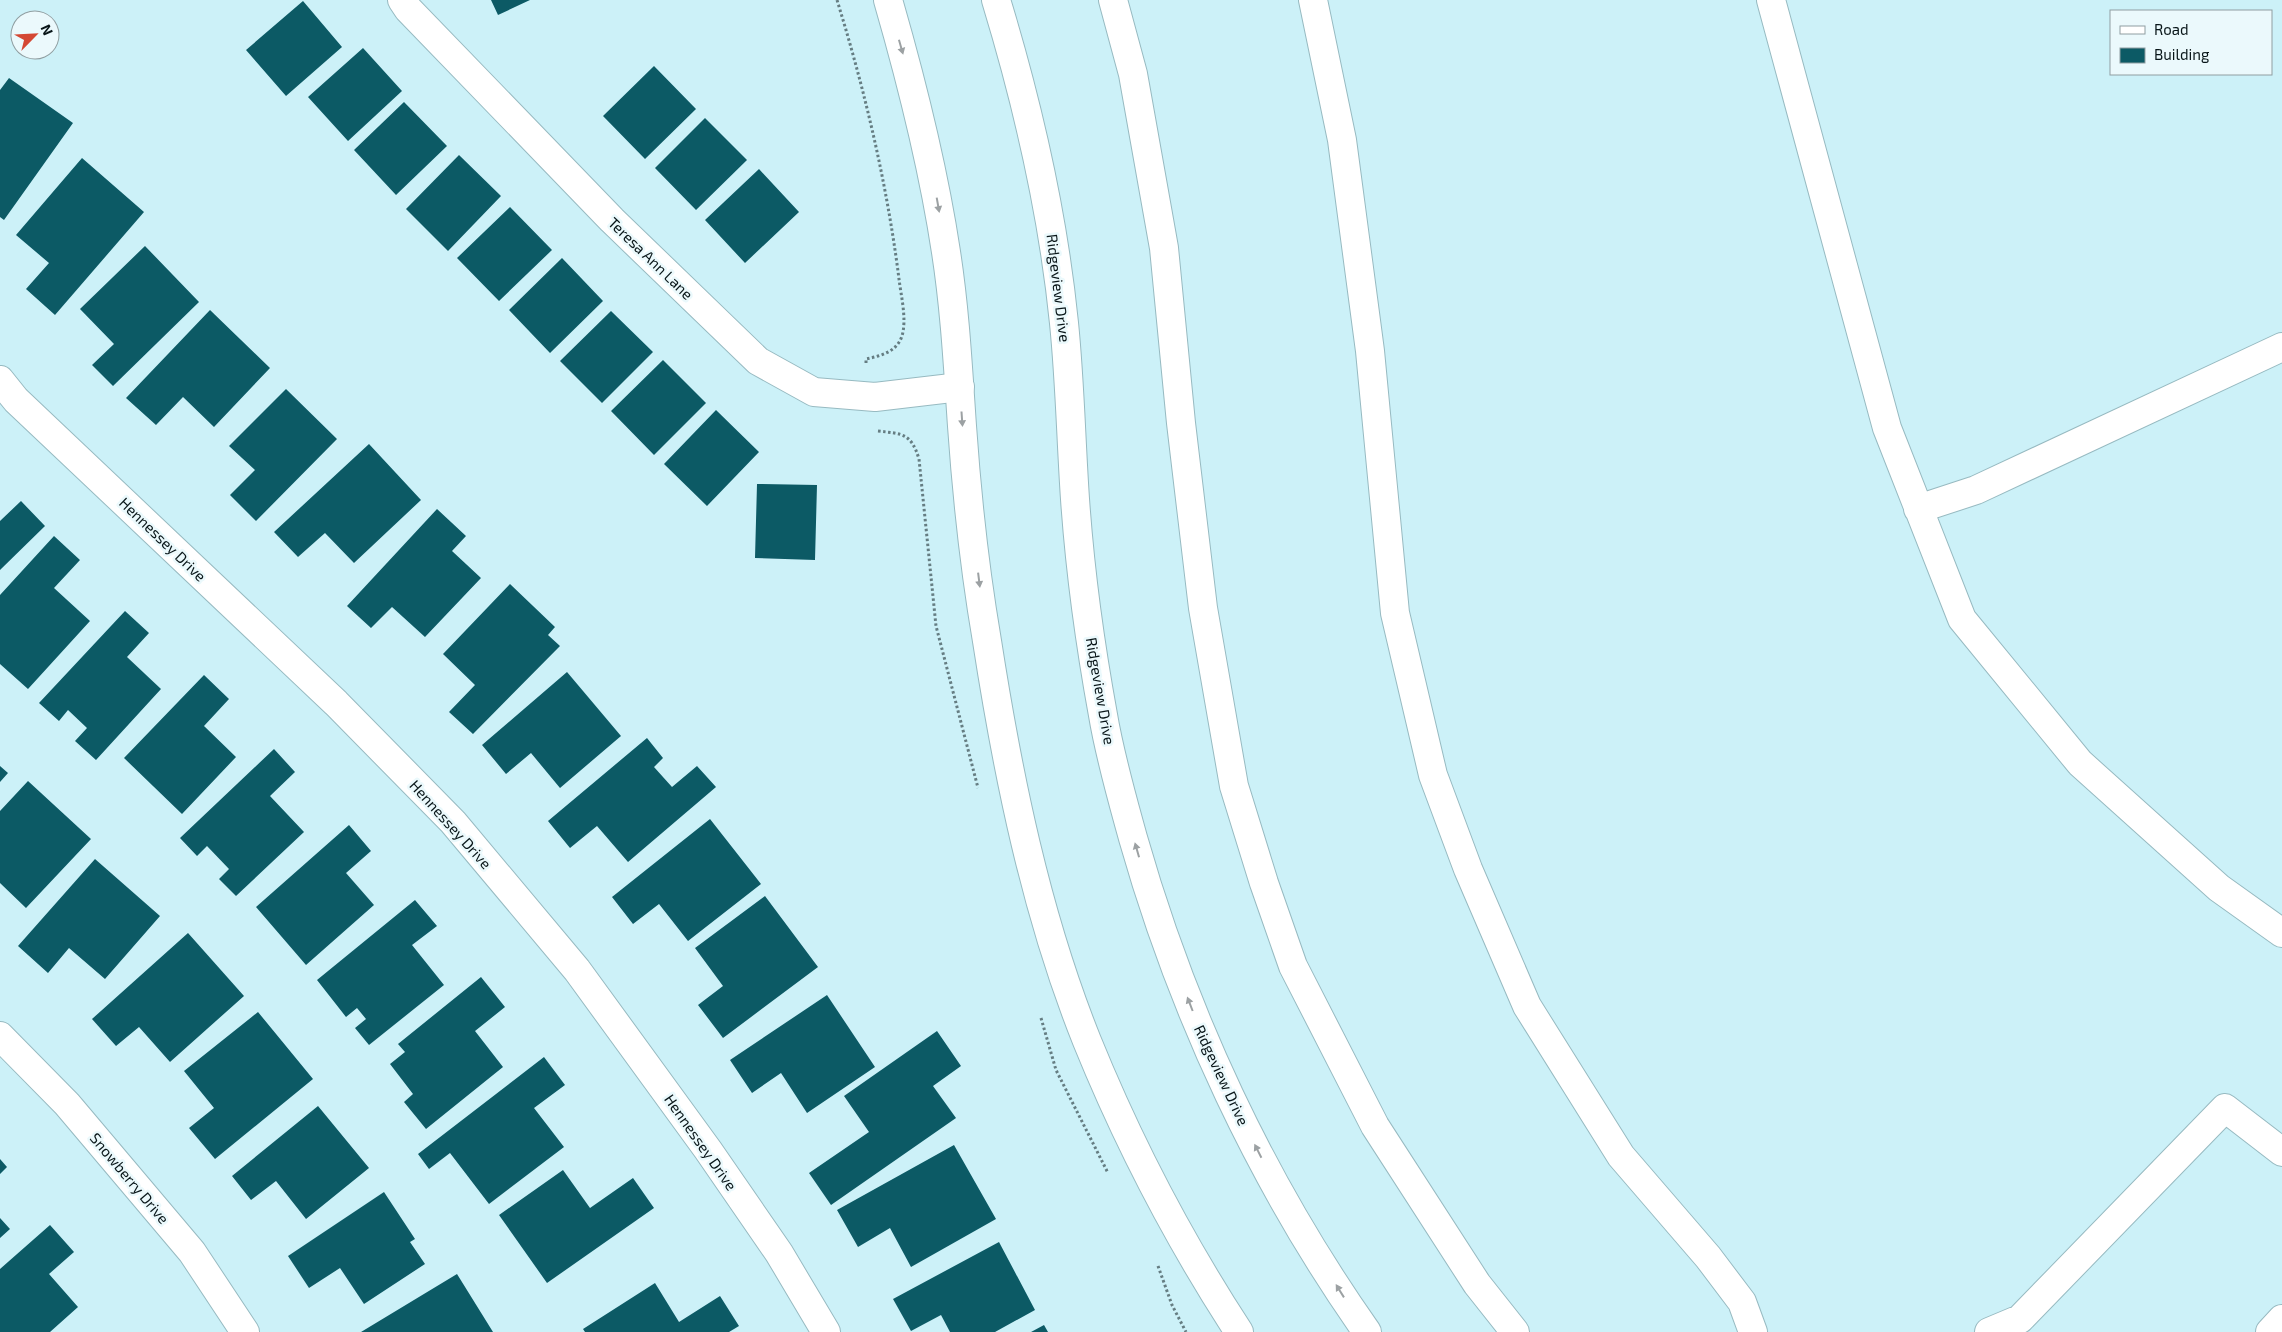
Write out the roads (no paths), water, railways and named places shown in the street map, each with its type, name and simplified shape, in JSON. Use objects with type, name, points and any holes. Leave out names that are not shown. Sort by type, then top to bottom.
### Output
[{"type":"street","name":"Teresa Ann Lane","points":[[402,0],[408,9],[612,220],[758,361],[814,392],[875,397],[960,387]]},
{"type":"street","points":[[888,0],[910,78],[931,165],[946,252],[957,341],[973,530],[986,640],[1026,843],[1053,942],[1086,1038],[1118,1113],[1194,1259],[1239,1332]]},
{"type":"street","name":"Ridgeview Drive","points":[[996,0],[1014,57],[1052,232],[1064,320],[1072,410],[1075,499],[1086,600],[1103,718],[1121,796],[1143,873],[1169,949],[1198,1024],[1230,1097],[1267,1168],[1307,1238],[1367,1332]]},
{"type":"street","points":[[1113,0],[1133,74],[1164,248],[1181,423],[1203,608],[1234,786],[1264,883],[1293,966],[1375,1126],[1477,1284],[1515,1332]]},
{"type":"street","points":[[1313,0],[1342,140],[1366,322],[1395,613],[1433,775],[1468,869],[1527,1006],[1621,1156],[1708,1257],[1742,1302],[1753,1332]]},
{"type":"street","points":[[1771,0],[1887,428],[1962,619],[2080,763],[2219,888],[2282,933]]},
{"type":"street","points":[[1918,509],[1976,490],[2282,347]]},
{"type":"street","name":"Hennessey Drive","points":[[0,380],[16,400],[336,704],[453,822],[577,970],[719,1166],[779,1253],[826,1332]]},
{"type":"street","name":"Snowberry Drive","points":[[0,1036],[67,1104],[192,1252],[244,1332]]},
{"type":"street","points":[[1989,1332],[2020,1319],[2225,1108],[2282,1152]]},
{"type":"street","points":[[2270,1332],[2282,1319]]}]
